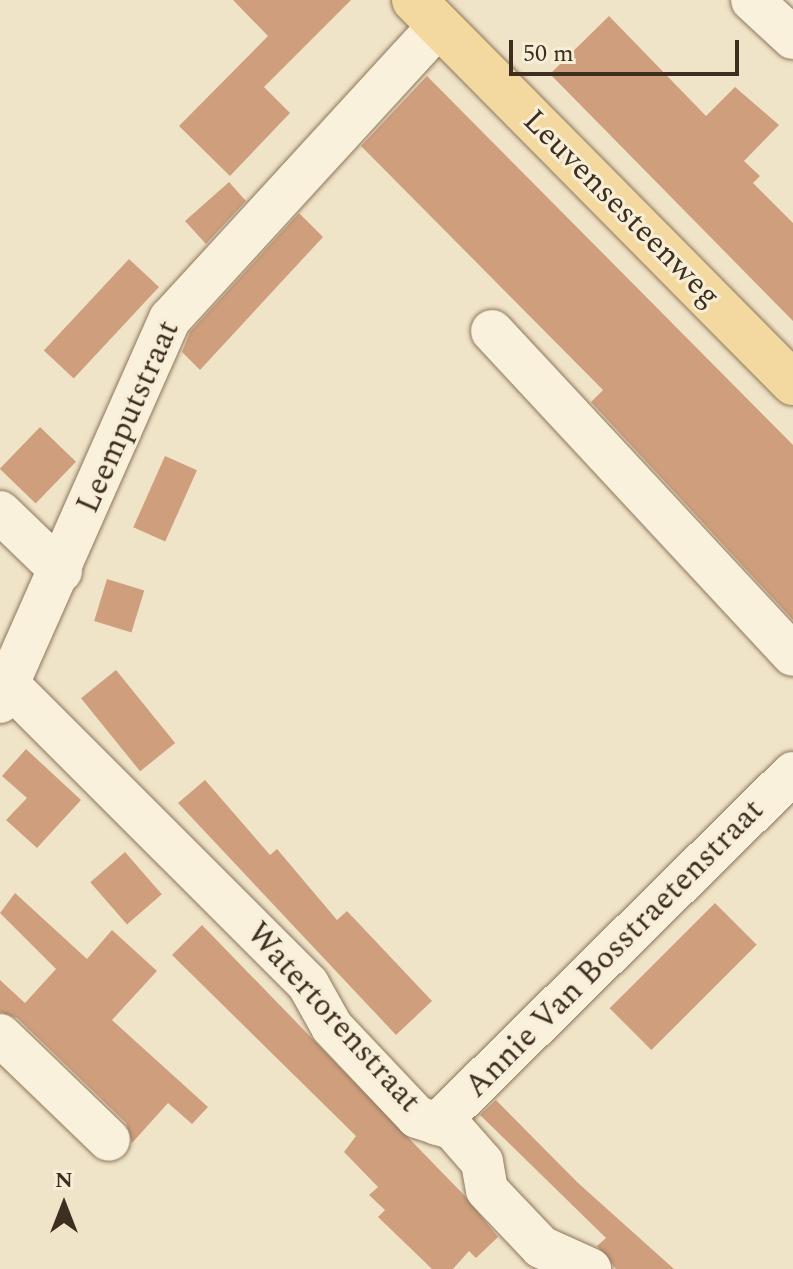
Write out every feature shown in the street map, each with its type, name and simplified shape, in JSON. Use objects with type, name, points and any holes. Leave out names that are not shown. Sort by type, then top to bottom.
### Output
[{"type":"main road","name":"Leuvensesteenweg","points":[[427,12],[793,383]]},
{"type":"street","points":[[752,0],[793,38]]},
{"type":"street","name":"Leemputstraat","points":[[4,693],[61,571],[170,319],[427,12]]},
{"type":"street","points":[[492,331],[793,655]]},
{"type":"street","points":[[0,512],[61,571]]},
{"type":"street","name":"Watertorenstraat","points":[[4,693],[308,984],[332,1027],[417,1117],[453,1129],[482,1162],[487,1190],[541,1247],[590,1269]]},
{"type":"street","name":"Annie Van Bosstraetenstraat","points":[[437,1124],[793,773]]},
{"type":"street","points":[[0,1035],[109,1140]]},
{"type":"building","points":[[233,0],[351,0],[264,87],[290,113],[230,176],[179,126],[268,36]]},
{"type":"building","points":[[609,16],[706,116],[735,87],[779,125],[744,161],[760,176],[753,183],[793,223],[793,321],[550,74]]},
{"type":"building","points":[[427,76],[793,445],[793,620],[591,402],[603,390],[361,146]]},
{"type":"building","points":[[229,182],[246,201],[206,244],[185,221]]},
{"type":"building","points":[[299,213],[323,237],[200,370],[182,352],[190,332]]},
{"type":"building","points":[[129,259],[159,287],[74,378],[44,350]]},
{"type":"building","points":[[40,427],[76,462],[36,503],[0,468]]},
{"type":"building","points":[[165,456],[197,470],[165,541],[133,527]]},
{"type":"building","points":[[107,579],[144,590],[131,632],[94,621]]},
{"type":"building","points":[[116,670],[175,743],[140,771],[81,698]]},
{"type":"building","points":[[26,749],[81,800],[37,848],[6,820],[27,798],[2,776]]},
{"type":"building","points":[[205,780],[270,855],[277,849],[337,920],[347,911],[432,1001],[396,1035],[178,803]]},
{"type":"building","points":[[125,852],[162,894],[127,924],[90,882]]},
{"type":"building","points":[[15,893],[87,959],[112,930],[157,971],[112,1020],[208,1107],[192,1124],[168,1103],[132,1143],[126,1123],[17,1018],[0,1012],[0,980],[25,1003],[56,969],[0,913]]},
{"type":"building","points":[[715,903],[757,945],[651,1050],[610,1008]]},
{"type":"building","points":[[202,925],[463,1194],[498,1237],[476,1258],[469,1251],[453,1269],[432,1269],[378,1217],[385,1210],[369,1195],[378,1187],[344,1152],[356,1136],[172,955]]},
{"type":"building","points":[[496,1100],[577,1182],[674,1269],[616,1269],[597,1246],[606,1238],[480,1115]]}]
